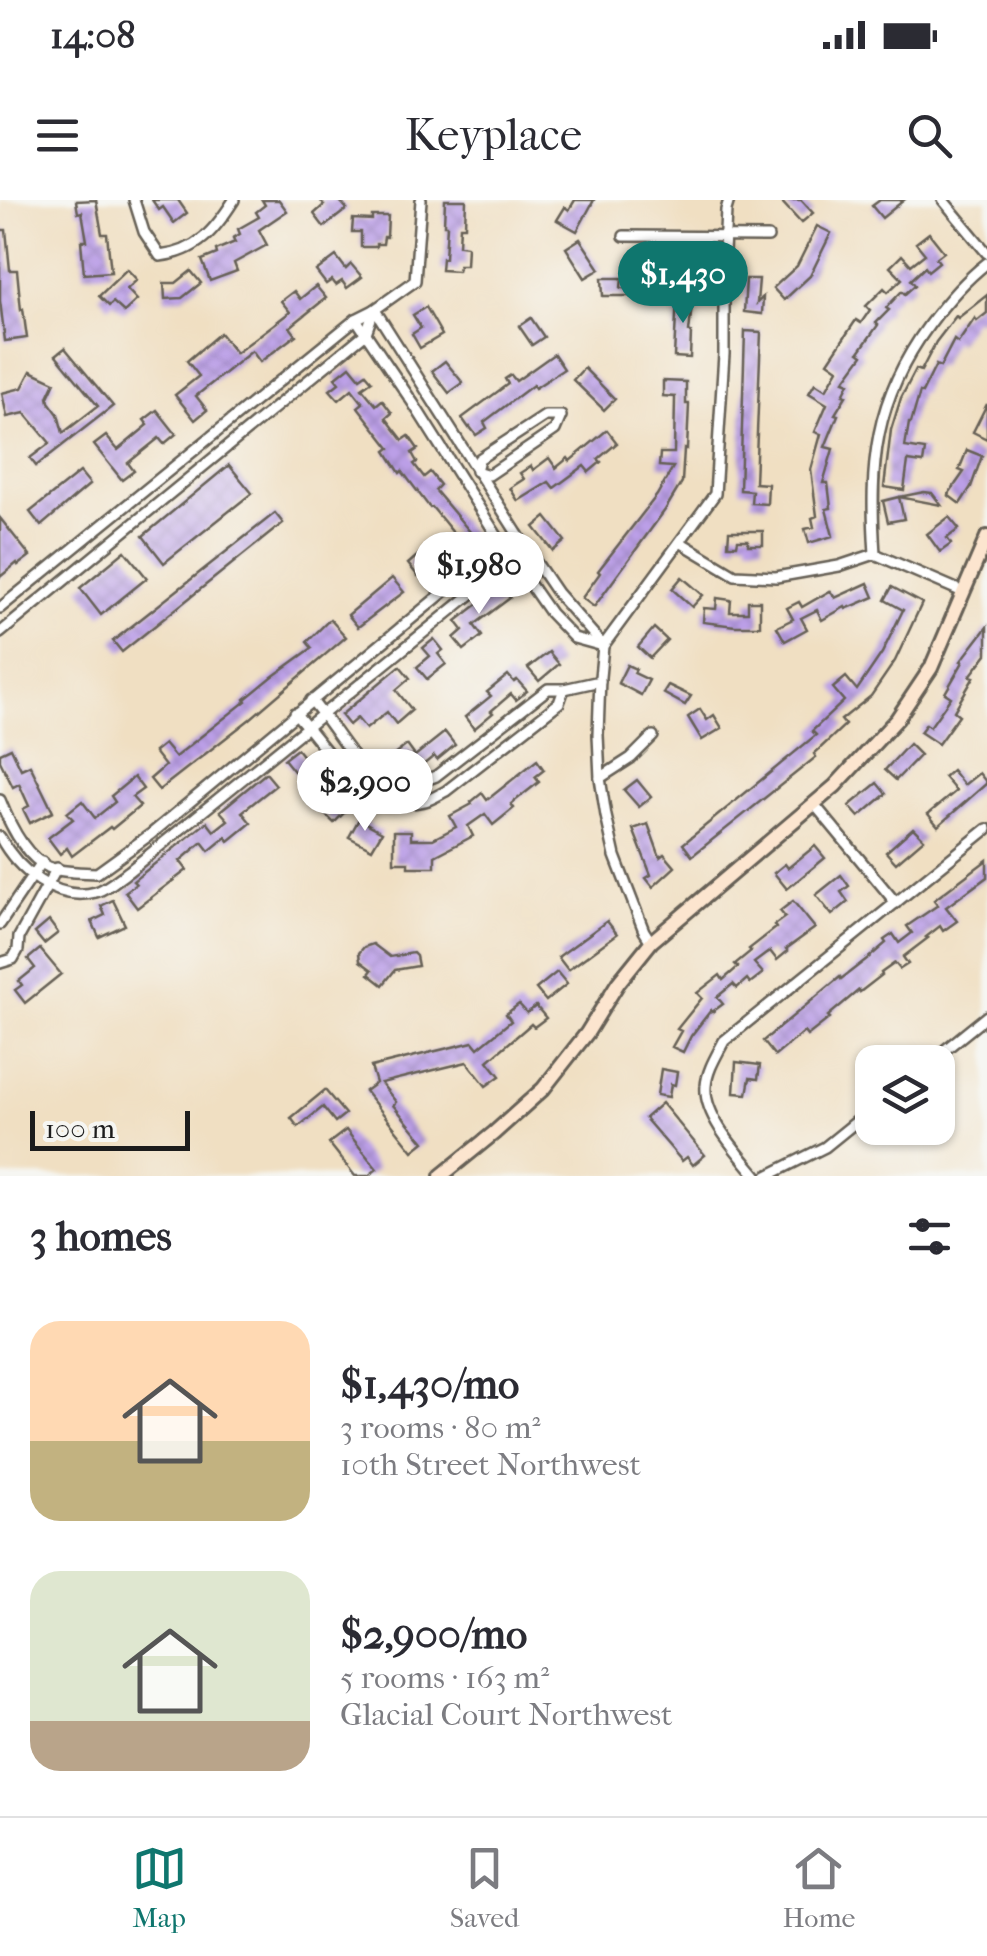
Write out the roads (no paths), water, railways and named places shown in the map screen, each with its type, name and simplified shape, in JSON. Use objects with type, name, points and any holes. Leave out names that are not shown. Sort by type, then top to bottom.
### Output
[{"type":"street","points":[[134,200],[144,232],[160,256],[180,254],[217,227],[234,200]]},
{"type":"street","points":[[0,608],[356,318],[415,281],[422,200]]},
{"type":"street","points":[[652,942],[614,856],[600,778],[603,646],[714,494],[724,354],[728,200]]},
{"type":"street","points":[[943,200],[987,253]]},
{"type":"street","points":[[624,236],[768,236]]},
{"type":"street","points":[[874,554],[875,458],[883,411],[904,361],[950,296],[987,263]]},
{"type":"street","points":[[0,633],[366,334],[374,310]]},
{"type":"street","points":[[374,310],[557,593],[603,646]]},
{"type":"street","points":[[356,318],[550,614],[574,638],[603,646]]},
{"type":"street","points":[[463,480],[476,472],[479,460],[545,416],[561,416],[555,430],[490,476],[476,472]]},
{"type":"street","points":[[0,800],[18,839],[48,867],[97,873],[151,834],[502,544],[518,535]]},
{"type":"street","points":[[442,1176],[542,1089],[587,1033],[618,982],[652,942],[835,786],[897,720],[931,668],[987,537]]},
{"type":"street","points":[[680,542],[735,575],[776,577],[839,566],[874,554],[963,592]]},
{"type":"street","points":[[0,837],[30,876],[65,893],[99,892],[129,872],[527,548]]},
{"type":"street","points":[[311,700],[364,768],[381,781],[400,785],[436,776],[548,689],[600,682]]},
{"type":"street","points":[[296,713],[370,795],[398,803],[425,801],[446,791],[560,702],[564,689]]},
{"type":"street","points":[[600,778],[632,758],[652,736]]},
{"type":"street","points":[[814,804],[896,903]]},
{"type":"street","points":[[757,1176],[713,1116],[705,1088],[724,1041],[987,828]]},
{"type":"street","points":[[0,924],[42,862]]},
{"type":"street","points":[[0,962],[13,959],[19,937],[57,868]]},
{"type":"street","points":[[951,1045],[987,1016]]},
{"type":"street","points":[[767,1176],[825,1147],[855,1123]]}]
